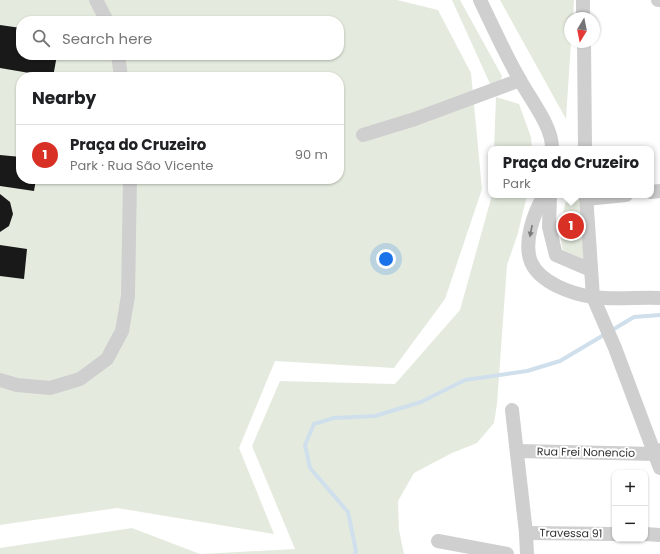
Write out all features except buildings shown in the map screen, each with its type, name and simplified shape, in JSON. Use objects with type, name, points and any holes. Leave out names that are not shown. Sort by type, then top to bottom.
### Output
[{"type":"street","points":[[96,0],[104,16]]},
{"type":"street","points":[[480,0],[520,80],[541,116],[552,142],[552,146]]},
{"type":"street","points":[[583,0],[583,12]]},
{"type":"street","points":[[584,48],[585,146]]},
{"type":"street","points":[[119,60],[120,72]]},
{"type":"street","points":[[363,135],[415,119],[520,80]]},
{"type":"street","points":[[0,380],[17,385],[50,388],[80,379],[106,359],[122,331],[128,296],[130,184]]},
{"type":"street","points":[[542,198],[537,208],[529,244],[531,262],[537,272],[551,282],[568,291],[593,297],[660,298]]},
{"type":"street","points":[[550,198],[549,227],[556,255],[592,270]]},
{"type":"street","points":[[586,198],[593,297],[658,452],[660,468]]},
{"type":"street","points":[[512,410],[527,554]]},
{"type":"street","name":"Rua Frei Nonencio","points":[[517,451],[658,452]]},
{"type":"street","name":"Travessa 91","points":[[526,533],[612,534]]},
{"type":"street","points":[[648,534],[660,535]]},
{"type":"street","points":[[438,541],[507,554]]},
{"type":"shaded area","points":[[0,0],[397,0],[438,10],[471,73],[482,189],[445,299],[394,368],[275,361],[239,448],[274,534],[117,508],[0,525]]},
{"type":"shaded area","points":[[452,0],[460,0],[502,76],[496,97]]},
{"type":"shaded area","points":[[500,0],[574,0],[573,12],[564,12],[564,48],[571,48],[566,119]]},
{"type":"shaded area","points":[[496,97],[519,104],[531,137],[532,146],[494,146]]},
{"type":"shaded area","points":[[491,198],[526,198],[518,233],[507,265],[497,404],[494,423],[477,443],[452,453],[414,473],[398,501],[399,530],[404,554],[201,554],[295,549],[252,446],[280,381],[395,384],[460,310]]},
{"type":"shaded area","points":[[567,198],[579,198],[584,260],[563,250],[561,222]]},
{"type":"shaded area","points":[[132,528],[200,554],[0,554],[0,548]]},
{"type":"waterway","points":[[355,554],[356,551],[348,512],[310,468],[305,445],[314,424],[334,418],[375,416],[421,402],[465,380],[527,371],[560,361],[634,317],[660,315]]},
{"type":"place","name":"Praça do Cruzeiro","points":[[571,226]]}]
